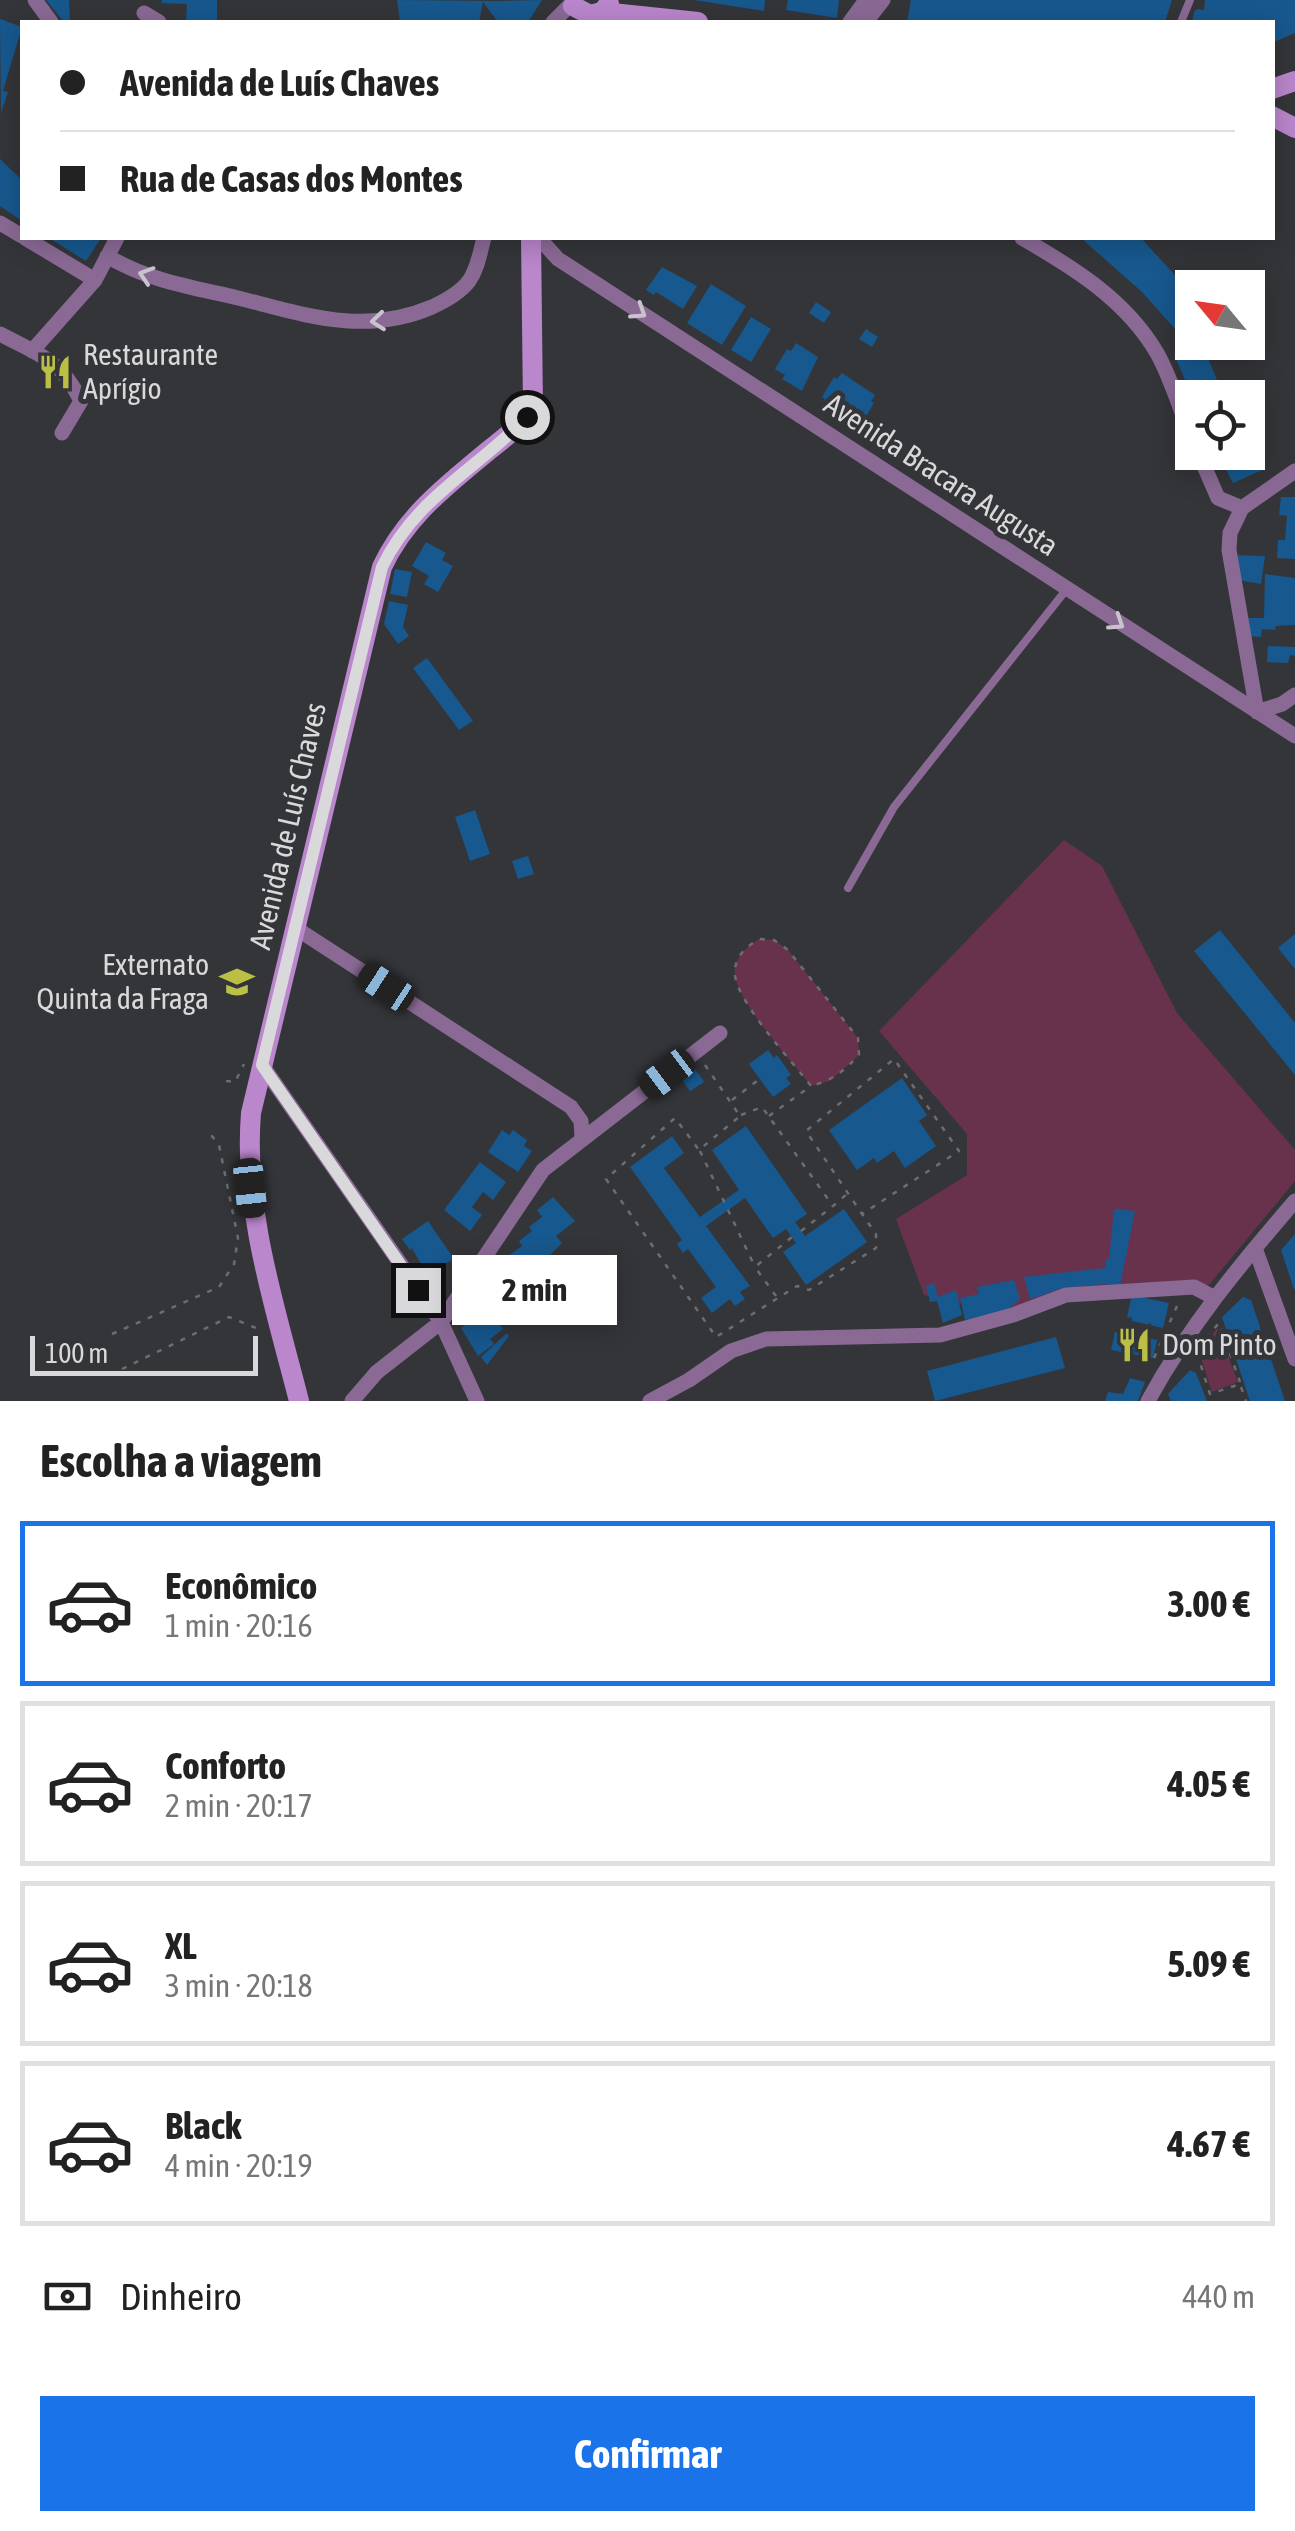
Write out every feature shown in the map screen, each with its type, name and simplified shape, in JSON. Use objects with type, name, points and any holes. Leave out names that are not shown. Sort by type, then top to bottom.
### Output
[{"type":"main road","points":[[626,0],[666,14]]},
{"type":"main road","points":[[587,10],[666,14]]},
{"type":"main road","name":"Avenida de Luís Chaves","points":[[299,1401],[254,1218],[247,1157],[250,1113],[373,596],[392,547],[424,506],[527,417],[534,401],[530,286],[535,240]]},
{"type":"street","points":[[868,20],[883,0]]},
{"type":"street","points":[[560,20],[587,10]]},
{"type":"street","points":[[144,13],[156,20]]},
{"type":"street","points":[[29,240],[94,280]]},
{"type":"street","points":[[32,351],[94,280],[116,240]]},
{"type":"street","points":[[107,256],[138,274],[290,311],[339,321],[383,322],[445,301],[466,284],[476,269],[483,240]]},
{"type":"street","name":"Avenida Bracara Augusta","points":[[537,240],[558,259],[1295,736]]},
{"type":"street","points":[[1025,240],[1104,290],[1158,354],[1175,397]]},
{"type":"street","points":[[530,286],[540,264],[558,259]]},
{"type":"street","points":[[0,334],[56,363],[69,376],[81,401],[62,433]]},
{"type":"street","points":[[1206,470],[1218,498],[1242,508]]},
{"type":"street","points":[[1295,471],[1242,508],[1230,534],[1257,712],[1295,695]]},
{"type":"street","points":[[294,927],[570,1106],[581,1121],[582,1138]]},
{"type":"street","points":[[352,1401],[377,1372],[440,1322],[532,1183],[582,1138],[720,1033]]},
{"type":"street","points":[[262,1065],[440,1322],[477,1401]]},
{"type":"street","points":[[1148,1401],[1212,1298],[1295,1201]]},
{"type":"street","points":[[1255,1248],[1295,1359]]},
{"type":"street","points":[[650,1401],[732,1351],[766,1339],[940,1334],[1014,1315],[1066,1295],[1194,1286],[1212,1298]]},
{"type":"lane","points":[[848,888],[894,808],[1066,590]]},
{"type":"path","points":[[768,1116],[811,1086],[830,1081],[859,1055],[858,1038],[788,950],[774,940],[759,939],[741,952],[734,972],[740,993],[811,1086]]},
{"type":"path","points":[[695,1052],[740,1116]]},
{"type":"path","points":[[778,1298],[754,1267],[699,1150],[675,1118],[606,1179],[716,1337],[778,1298],[797,1286],[809,1290],[876,1248],[876,1234],[862,1214],[806,1130],[894,1059],[959,1150],[862,1214]]},
{"type":"path","points":[[731,1100],[757,1081]]},
{"type":"path","points":[[699,1150],[740,1116],[762,1107],[833,1206]]},
{"type":"path","points":[[112,1334],[220,1287],[234,1264],[238,1238],[219,1145],[208,1132]]},
{"type":"path","points":[[801,1231],[848,1193]]},
{"type":"path","points":[[754,1267],[792,1238]]},
{"type":"path","points":[[1155,1356],[1187,1287]]},
{"type":"path","points":[[122,1369],[229,1317],[260,1328]]},
{"type":"path","points":[[1207,1337],[1218,1323],[1246,1401]]},
{"type":"path","points":[[1189,1331],[1212,1401]]},
{"type":"path","points":[[1210,1394],[1240,1384]]},
{"type":"shaded area","points":[[1064,840],[1102,866],[1177,1013],[1295,1150],[1295,1181],[1209,1285],[1140,1284],[1013,1315],[924,1295],[896,1219],[967,1175],[967,1134],[879,1031]]},
{"type":"shaded area","points":[[759,939],[774,940],[788,950],[858,1038],[859,1055],[830,1081],[811,1086],[742,995],[736,980],[736,963]]},
{"type":"shaded area","points":[[1217,1328],[1238,1382],[1212,1392],[1199,1352]]},
{"type":"building","points":[[46,0],[69,0],[70,20],[62,20]]},
{"type":"building","points":[[217,0],[217,20],[186,20],[187,4],[162,3]]},
{"type":"building","points":[[397,0],[542,0],[529,20],[496,20],[483,2],[479,20],[400,20]]},
{"type":"building","points":[[694,0],[765,0],[764,11]]},
{"type":"building","points":[[788,0],[839,0],[837,18],[786,10]]},
{"type":"building","points":[[911,0],[1172,0],[1166,20],[907,20]]},
{"type":"building","points":[[1205,0],[1295,0],[1295,33],[1275,42],[1275,20],[1192,20],[1197,9],[1204,10]]},
{"type":"building","points":[[0,19],[20,26],[1,113]]},
{"type":"building","points":[[0,159],[20,178],[20,220],[0,206]]},
{"type":"building","points":[[52,240],[100,240],[86,261]]},
{"type":"building","points":[[1083,240],[1143,240],[1175,275],[1175,329],[1142,292]]},
{"type":"building","points":[[662,267],[697,286],[683,309],[646,290]]},
{"type":"building","points":[[711,284],[746,306],[722,345],[687,323]]},
{"type":"building","points":[[816,302],[831,312],[824,323],[809,313]]},
{"type":"building","points":[[751,317],[771,329],[751,362],[731,350]]},
{"type":"building","points":[[866,329],[878,337],[872,347],[859,339]]},
{"type":"building","points":[[796,343],[818,357],[802,391],[782,379],[785,375],[775,369],[787,349],[791,351]]},
{"type":"building","points":[[1176,360],[1208,360],[1217,380],[1185,380]]},
{"type":"building","points":[[842,373],[875,395],[862,423],[858,421],[854,427],[821,405],[834,377],[837,379]]},
{"type":"building","points":[[1226,470],[1262,470],[1233,483]]},
{"type":"building","points":[[1281,497],[1295,497],[1295,559],[1277,558],[1278,540],[1285,540],[1287,516],[1279,515]]},
{"type":"building","points":[[426,542],[446,553],[442,560],[453,566],[438,592],[424,584],[429,576],[412,566]]},
{"type":"building","points":[[1233,555],[1265,556],[1261,584],[1238,580]]},
{"type":"building","points":[[395,569],[412,572],[407,597],[390,594]]},
{"type":"building","points":[[1265,574],[1295,578],[1295,625],[1262,629],[1261,637],[1247,636],[1245,618],[1264,618]]},
{"type":"building","points":[[389,601],[408,605],[403,627],[409,636],[398,644],[384,624]]},
{"type":"building","points":[[1268,646],[1295,647],[1295,656],[1290,655],[1288,663],[1267,662]]},
{"type":"building","points":[[427,658],[473,721],[459,730],[413,668]]},
{"type":"building","points":[[475,810],[490,854],[470,861],[455,817]]},
{"type":"building","points":[[528,856],[534,874],[518,879],[512,861]]},
{"type":"building","points":[[1220,930],[1295,1023],[1295,1075],[1194,951]]},
{"type":"building","points":[[1295,934],[1295,969],[1278,948]]},
{"type":"building","points":[[768,1050],[774,1058],[777,1055],[791,1075],[786,1078],[791,1084],[773,1097],[749,1064]]},
{"type":"building","points":[[695,1069],[704,1082],[690,1091],[681,1079]]},
{"type":"building","points":[[902,1078],[927,1115],[919,1121],[936,1146],[905,1168],[894,1151],[857,1170],[829,1130]]},
{"type":"building","points":[[746,1126],[807,1214],[795,1222],[805,1236],[844,1209],[867,1242],[806,1285],[783,1252],[796,1243],[786,1229],[773,1238],[745,1198],[706,1226],[750,1286],[740,1292],[745,1299],[735,1306],[730,1299],[712,1313],[701,1298],[716,1287],[688,1249],[683,1253],[677,1244],[682,1240],[630,1167],[672,1136],[684,1153],[664,1168],[700,1217],[739,1190],[712,1150]]},
{"type":"building","points":[[502,1130],[509,1135],[513,1130],[527,1140],[524,1146],[532,1151],[518,1172],[488,1152]]},
{"type":"building","points":[[480,1162],[506,1182],[493,1200],[483,1192],[472,1207],[482,1215],[470,1231],[444,1210]]},
{"type":"building","points":[[553,1197],[575,1221],[556,1236],[562,1243],[538,1267],[541,1273],[519,1296],[523,1301],[500,1325],[503,1329],[490,1339],[494,1344],[478,1356],[461,1328],[494,1289],[490,1285],[502,1274],[499,1270],[512,1261],[508,1256],[522,1246],[519,1241],[532,1231],[529,1227],[542,1217],[537,1210]]},
{"type":"building","points":[[1114,1209],[1135,1211],[1120,1286],[1063,1288],[1030,1299],[1024,1277],[1105,1268]]},
{"type":"building","points":[[428,1221],[454,1259],[426,1273],[402,1239]]},
{"type":"building","points":[[1295,1234],[1295,1289],[1294,1289],[1281,1250]]},
{"type":"building","points":[[1014,1280],[1020,1299],[1006,1311],[965,1320],[960,1298],[979,1294],[977,1287]]},
{"type":"building","points":[[934,1283],[938,1297],[956,1290],[962,1315],[943,1323],[937,1301],[930,1302],[926,1286]]},
{"type":"building","points":[[1135,1296],[1169,1303],[1163,1328],[1127,1317]]},
{"type":"building","points":[[1243,1297],[1251,1300],[1285,1401],[1250,1401],[1222,1317]]},
{"type":"building","name":"Dom Pinto","points":[[1115,1332],[1157,1340],[1153,1358],[1111,1350]]},
{"type":"building","points":[[507,1333],[509,1336],[487,1365],[481,1357]]},
{"type":"building","points":[[1056,1337],[1065,1368],[935,1401],[927,1371]]},
{"type":"building","points":[[1190,1370],[1196,1373],[1207,1401],[1171,1401],[1168,1394]]},
{"type":"building","points":[[1130,1378],[1145,1382],[1138,1401],[1105,1401],[1108,1392],[1123,1394]]},
{"type":"place","name":"Restaurante Aprígio","points":[[55,372]]},
{"type":"place","name":"Externato Quinta da Fraga","points":[[237,982]]},
{"type":"place","name":"Dom Pinto","points":[[1134,1345]]},
{"type":"route","points":[[418,1290],[262,1065],[382,567],[400,534],[424,506],[527,417]]}]
